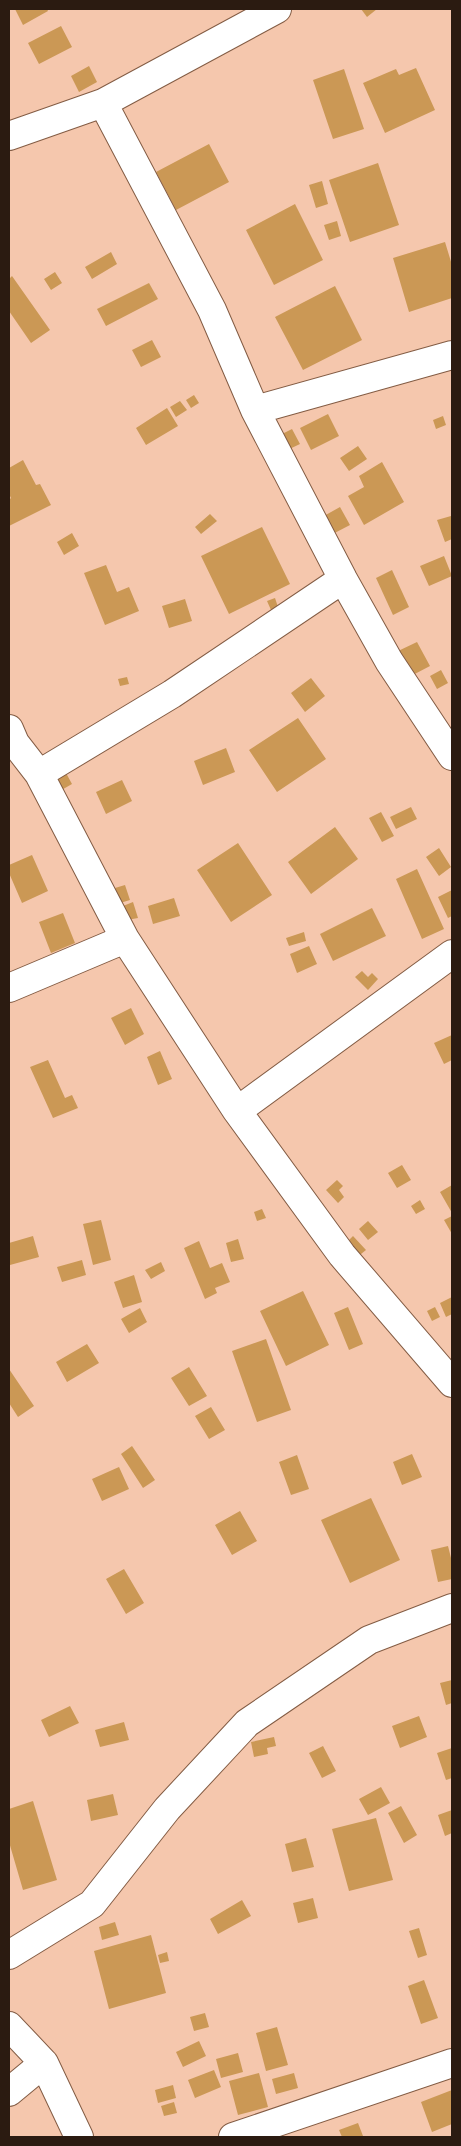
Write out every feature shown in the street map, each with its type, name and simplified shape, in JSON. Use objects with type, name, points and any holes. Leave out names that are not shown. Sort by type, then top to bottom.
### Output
[{"type":"street","points":[[9,136],[103,103],[277,9]]},
{"type":"street","points":[[103,103],[212,310],[255,410],[343,580],[389,661],[452,756]]},
{"type":"street","points":[[255,410],[452,355]]},
{"type":"street","points":[[39,774],[172,694],[343,580]]},
{"type":"street","points":[[11,739],[39,774],[125,939],[237,1111],[342,1255],[452,1383]]},
{"type":"street","points":[[9,988],[125,939]]},
{"type":"street","points":[[237,1111],[452,954]]},
{"type":"street","points":[[9,1955],[92,1904],[167,1809],[247,1722],[369,1640],[452,1608]]},
{"type":"street","points":[[9,2026],[44,2063],[79,2137]]},
{"type":"street","points":[[9,2092],[44,2063]]},
{"type":"street","points":[[233,2137],[452,2063]]},
{"type":"building","points":[[15,9],[47,9],[48,11],[23,25]]},
{"type":"building","points":[[361,9],[377,9],[367,17]]},
{"type":"building","points":[[61,26],[72,47],[39,64],[28,43]]},
{"type":"building","points":[[89,66],[97,82],[79,92],[71,76]]},
{"type":"building","points":[[416,68],[435,110],[385,133],[363,83],[396,69],[399,75]]},
{"type":"building","points":[[344,69],[364,129],[333,139],[313,80]]},
{"type":"building","points":[[209,144],[229,182],[176,210],[156,172]]},
{"type":"building","points":[[378,163],[399,225],[350,242],[329,180]]},
{"type":"building","points":[[322,181],[328,204],[316,208],[309,185]]},
{"type":"building","points":[[295,204],[323,260],[274,285],[246,230]]},
{"type":"building","points":[[337,221],[341,236],[329,240],[324,225]]},
{"type":"building","points":[[445,242],[452,265],[452,298],[409,312],[393,258]]},
{"type":"building","points":[[111,252],[117,264],[92,279],[85,267]]},
{"type":"building","points":[[55,272],[62,283],[51,290],[44,279]]},
{"type":"building","points":[[12,276],[50,330],[31,343],[9,311],[9,279]]},
{"type":"building","points":[[149,283],[158,299],[106,326],[97,309]]},
{"type":"building","points":[[335,286],[362,340],[303,370],[275,317]]},
{"type":"building","points":[[152,340],[161,357],[141,367],[132,350]]},
{"type":"building","points":[[194,395],[199,403],[191,408],[186,400]]},
{"type":"building","points":[[180,401],[187,410],[176,417],[170,407]]},
{"type":"building","points":[[167,408],[178,426],[146,445],[136,428]]},
{"type":"building","points":[[328,414],[339,436],[311,450],[300,428]]},
{"type":"building","points":[[443,416],[446,425],[436,429],[433,420]]},
{"type":"building","points":[[292,429],[300,444],[279,454],[272,439]]},
{"type":"building","points":[[358,446],[367,459],[349,471],[340,458]]},
{"type":"building","points":[[23,460],[36,485],[40,484],[51,505],[9,526],[9,500],[11,498],[9,494],[9,468]]},
{"type":"building","points":[[382,462],[404,502],[364,525],[348,496],[364,487],[359,476]]},
{"type":"building","points":[[340,507],[350,525],[325,538],[315,521]]},
{"type":"building","points":[[210,514],[217,521],[201,534],[195,527]]},
{"type":"building","points":[[451,516],[452,539],[445,542],[437,520]]},
{"type":"building","points":[[262,527],[290,584],[229,614],[201,556]]},
{"type":"building","points":[[72,533],[79,546],[64,555],[57,542]]},
{"type":"building","points":[[444,556],[452,576],[429,586],[420,566]]},
{"type":"building","points":[[106,565],[117,592],[129,587],[139,611],[105,625],[84,573]]},
{"type":"building","points":[[392,570],[409,607],[393,615],[376,578]]},
{"type":"building","points":[[275,598],[278,607],[271,610],[267,601]]},
{"type":"building","points":[[185,599],[192,621],[169,628],[162,606]]},
{"type":"building","points":[[417,642],[430,666],[409,677],[396,652]]},
{"type":"building","points":[[441,670],[448,683],[437,689],[430,676]]},
{"type":"building","points":[[127,677],[129,684],[120,686],[118,679]]},
{"type":"building","points":[[311,678],[325,696],[305,712],[291,693]]},
{"type":"building","points":[[298,718],[326,759],[277,792],[249,750]]},
{"type":"building","points":[[226,748],[235,772],[203,785],[194,761]]},
{"type":"building","points":[[66,773],[72,784],[58,792],[52,781]]},
{"type":"building","points":[[122,780],[132,801],[106,814],[96,792]]},
{"type":"building","points":[[411,807],[417,819],[396,829],[390,817]]},
{"type":"building","points":[[381,812],[394,836],[382,842],[369,818]]},
{"type":"building","points":[[335,827],[358,859],[311,894],[288,862]]},
{"type":"building","points":[[238,843],[272,895],[231,922],[197,870]]},
{"type":"building","points":[[439,848],[451,867],[439,876],[426,857]]},
{"type":"building","points":[[32,855],[48,891],[22,903],[9,873],[9,865]]},
{"type":"building","points":[[417,869],[444,929],[422,939],[396,879]]},
{"type":"building","points":[[125,885],[130,900],[120,903],[115,888]]},
{"type":"building","points":[[452,890],[452,916],[448,918],[438,897]]},
{"type":"building","points":[[174,898],[180,916],[153,924],[148,906]]},
{"type":"building","points":[[133,902],[138,918],[127,920],[123,906]]},
{"type":"building","points":[[372,908],[386,936],[333,961],[320,934]]},
{"type":"building","points":[[63,913],[75,943],[51,953],[39,922]]},
{"type":"building","points":[[304,932],[306,941],[289,946],[286,938]]},
{"type":"building","points":[[309,946],[317,964],[297,973],[290,954]]},
{"type":"building","points":[[362,971],[368,977],[372,973],[378,979],[368,990],[355,977]]},
{"type":"building","points":[[131,1008],[144,1034],[125,1045],[111,1018]]},
{"type":"building","points":[[452,1035],[452,1060],[444,1064],[434,1043]]},
{"type":"building","points":[[160,1051],[172,1079],[158,1085],[147,1057]]},
{"type":"building","points":[[48,1060],[65,1098],[72,1095],[78,1108],[53,1118],[30,1067]]},
{"type":"building","points":[[402,1165],[411,1180],[397,1188],[388,1173]]},
{"type":"building","points":[[337,1180],[343,1186],[339,1190],[344,1197],[338,1203],[326,1190]]},
{"type":"building","points":[[452,1185],[452,1213],[440,1192]]},
{"type":"building","points":[[420,1200],[425,1209],[416,1214],[411,1206]]},
{"type":"building","points":[[262,1209],[266,1218],[257,1221],[254,1212]]},
{"type":"building","points":[[452,1216],[452,1234],[444,1220]]},
{"type":"building","points":[[101,1220],[111,1260],[93,1265],[83,1224]]},
{"type":"building","points":[[368,1221],[378,1232],[368,1240],[359,1229]]},
{"type":"building","points":[[33,1236],[39,1257],[10,1265],[9,1243]]},
{"type":"building","points":[[353,1236],[366,1250],[356,1258],[344,1245]]},
{"type":"building","points":[[238,1239],[244,1259],[231,1262],[226,1243]]},
{"type":"building","points":[[199,1241],[210,1268],[222,1263],[230,1282],[215,1288],[217,1293],[205,1299],[184,1248]]},
{"type":"building","points":[[82,1260],[86,1275],[62,1282],[57,1267]]},
{"type":"building","points":[[161,1262],[165,1271],[151,1279],[145,1270]]},
{"type":"building","points":[[134,1275],[142,1302],[123,1308],[114,1282]]},
{"type":"building","points":[[303,1291],[329,1345],[286,1366],[260,1311]]},
{"type":"building","points":[[452,1297],[452,1314],[446,1317],[440,1303]]},
{"type":"building","points":[[348,1307],[363,1344],[349,1350],[334,1313]]},
{"type":"building","points":[[435,1307],[440,1317],[432,1321],[427,1311]]},
{"type":"building","points":[[140,1308],[147,1322],[129,1333],[121,1319]]},
{"type":"building","points":[[266,1339],[291,1410],[257,1422],[232,1351]]},
{"type":"building","points":[[87,1344],[99,1363],[67,1382],[56,1362]]},
{"type":"building","points":[[189,1367],[207,1396],[189,1406],[171,1378]]},
{"type":"building","points":[[9,1369],[34,1406],[18,1417],[9,1403]]},
{"type":"building","points":[[211,1407],[225,1430],[209,1439],[195,1416]]},
{"type":"building","points":[[132,1446],[155,1480],[143,1488],[121,1454]]},
{"type":"building","points":[[412,1454],[422,1477],[402,1485],[393,1462]]},
{"type":"building","points":[[297,1455],[309,1489],[291,1495],[279,1462]]},
{"type":"building","points":[[119,1467],[129,1489],[102,1501],[92,1479]]},
{"type":"building","points":[[371,1498],[400,1560],[350,1583],[321,1520]]},
{"type":"building","points":[[240,1511],[257,1541],[232,1555],[215,1525]]},
{"type":"building","points":[[448,1546],[452,1562],[452,1579],[438,1582],[431,1550]]},
{"type":"building","points":[[124,1569],[144,1603],[126,1614],[106,1579]]},
{"type":"building","points":[[452,1680],[452,1703],[446,1705],[440,1683]]},
{"type":"building","points":[[70,1706],[79,1723],[49,1737],[41,1720]]},
{"type":"building","points":[[419,1716],[427,1737],[400,1748],[392,1726]]},
{"type":"building","points":[[124,1722],[129,1740],[100,1747],[95,1730]]},
{"type":"building","points":[[274,1737],[276,1746],[267,1748],[268,1754],[254,1757],[251,1742]]},
{"type":"building","points":[[323,1746],[336,1771],[322,1778],[309,1753]]},
{"type":"building","points":[[452,1748],[452,1778],[446,1780],[437,1753]]},
{"type":"building","points":[[381,1787],[390,1803],[368,1815],[359,1799]]},
{"type":"building","points":[[113,1794],[118,1815],[91,1821],[87,1800]]},
{"type":"building","points":[[33,1801],[57,1880],[23,1890],[9,1842],[9,1809]]},
{"type":"building","points":[[401,1806],[417,1835],[404,1843],[388,1813]]},
{"type":"building","points":[[452,1810],[452,1833],[445,1836],[438,1815]]},
{"type":"building","points":[[376,1818],[393,1880],[349,1891],[332,1829]]},
{"type":"building","points":[[306,1838],[314,1867],[292,1872],[285,1844]]},
{"type":"building","points":[[313,1898],[318,1918],[298,1923],[293,1903]]},
{"type":"building","points":[[242,1900],[251,1916],[218,1934],[210,1919]]},
{"type":"building","points":[[115,1922],[119,1935],[102,1940],[99,1927]]},
{"type":"building","points":[[419,1928],[427,1955],[418,1958],[409,1931]]},
{"type":"building","points":[[151,1935],[166,1993],[109,2009],[94,1951]]},
{"type":"building","points":[[167,1952],[169,1961],[160,1963],[158,1955]]},
{"type":"building","points":[[424,1980],[438,2018],[421,2024],[408,1986]]},
{"type":"building","points":[[205,2013],[209,2027],[194,2031],[190,2017]]},
{"type":"building","points":[[277,2027],[288,2065],[266,2071],[256,2033]]},
{"type":"building","points":[[199,2041],[206,2056],[183,2067],[176,2052]]},
{"type":"building","points":[[238,2053],[243,2072],[221,2078],[216,2059]]},
{"type":"building","points":[[214,2070],[221,2087],[195,2098],[188,2080]]},
{"type":"building","points":[[259,2073],[268,2107],[238,2115],[229,2081]]},
{"type":"building","points":[[294,2073],[298,2088],[276,2094],[272,2079]]},
{"type":"building","points":[[173,2085],[176,2098],[158,2103],[155,2090]]},
{"type":"building","points":[[452,2090],[452,2124],[432,2132],[421,2102]]},
{"type":"building","points":[[174,2102],[177,2113],[164,2116],[161,2106]]},
{"type":"building","points":[[358,2123],[363,2136],[342,2137],[339,2130]]}]
